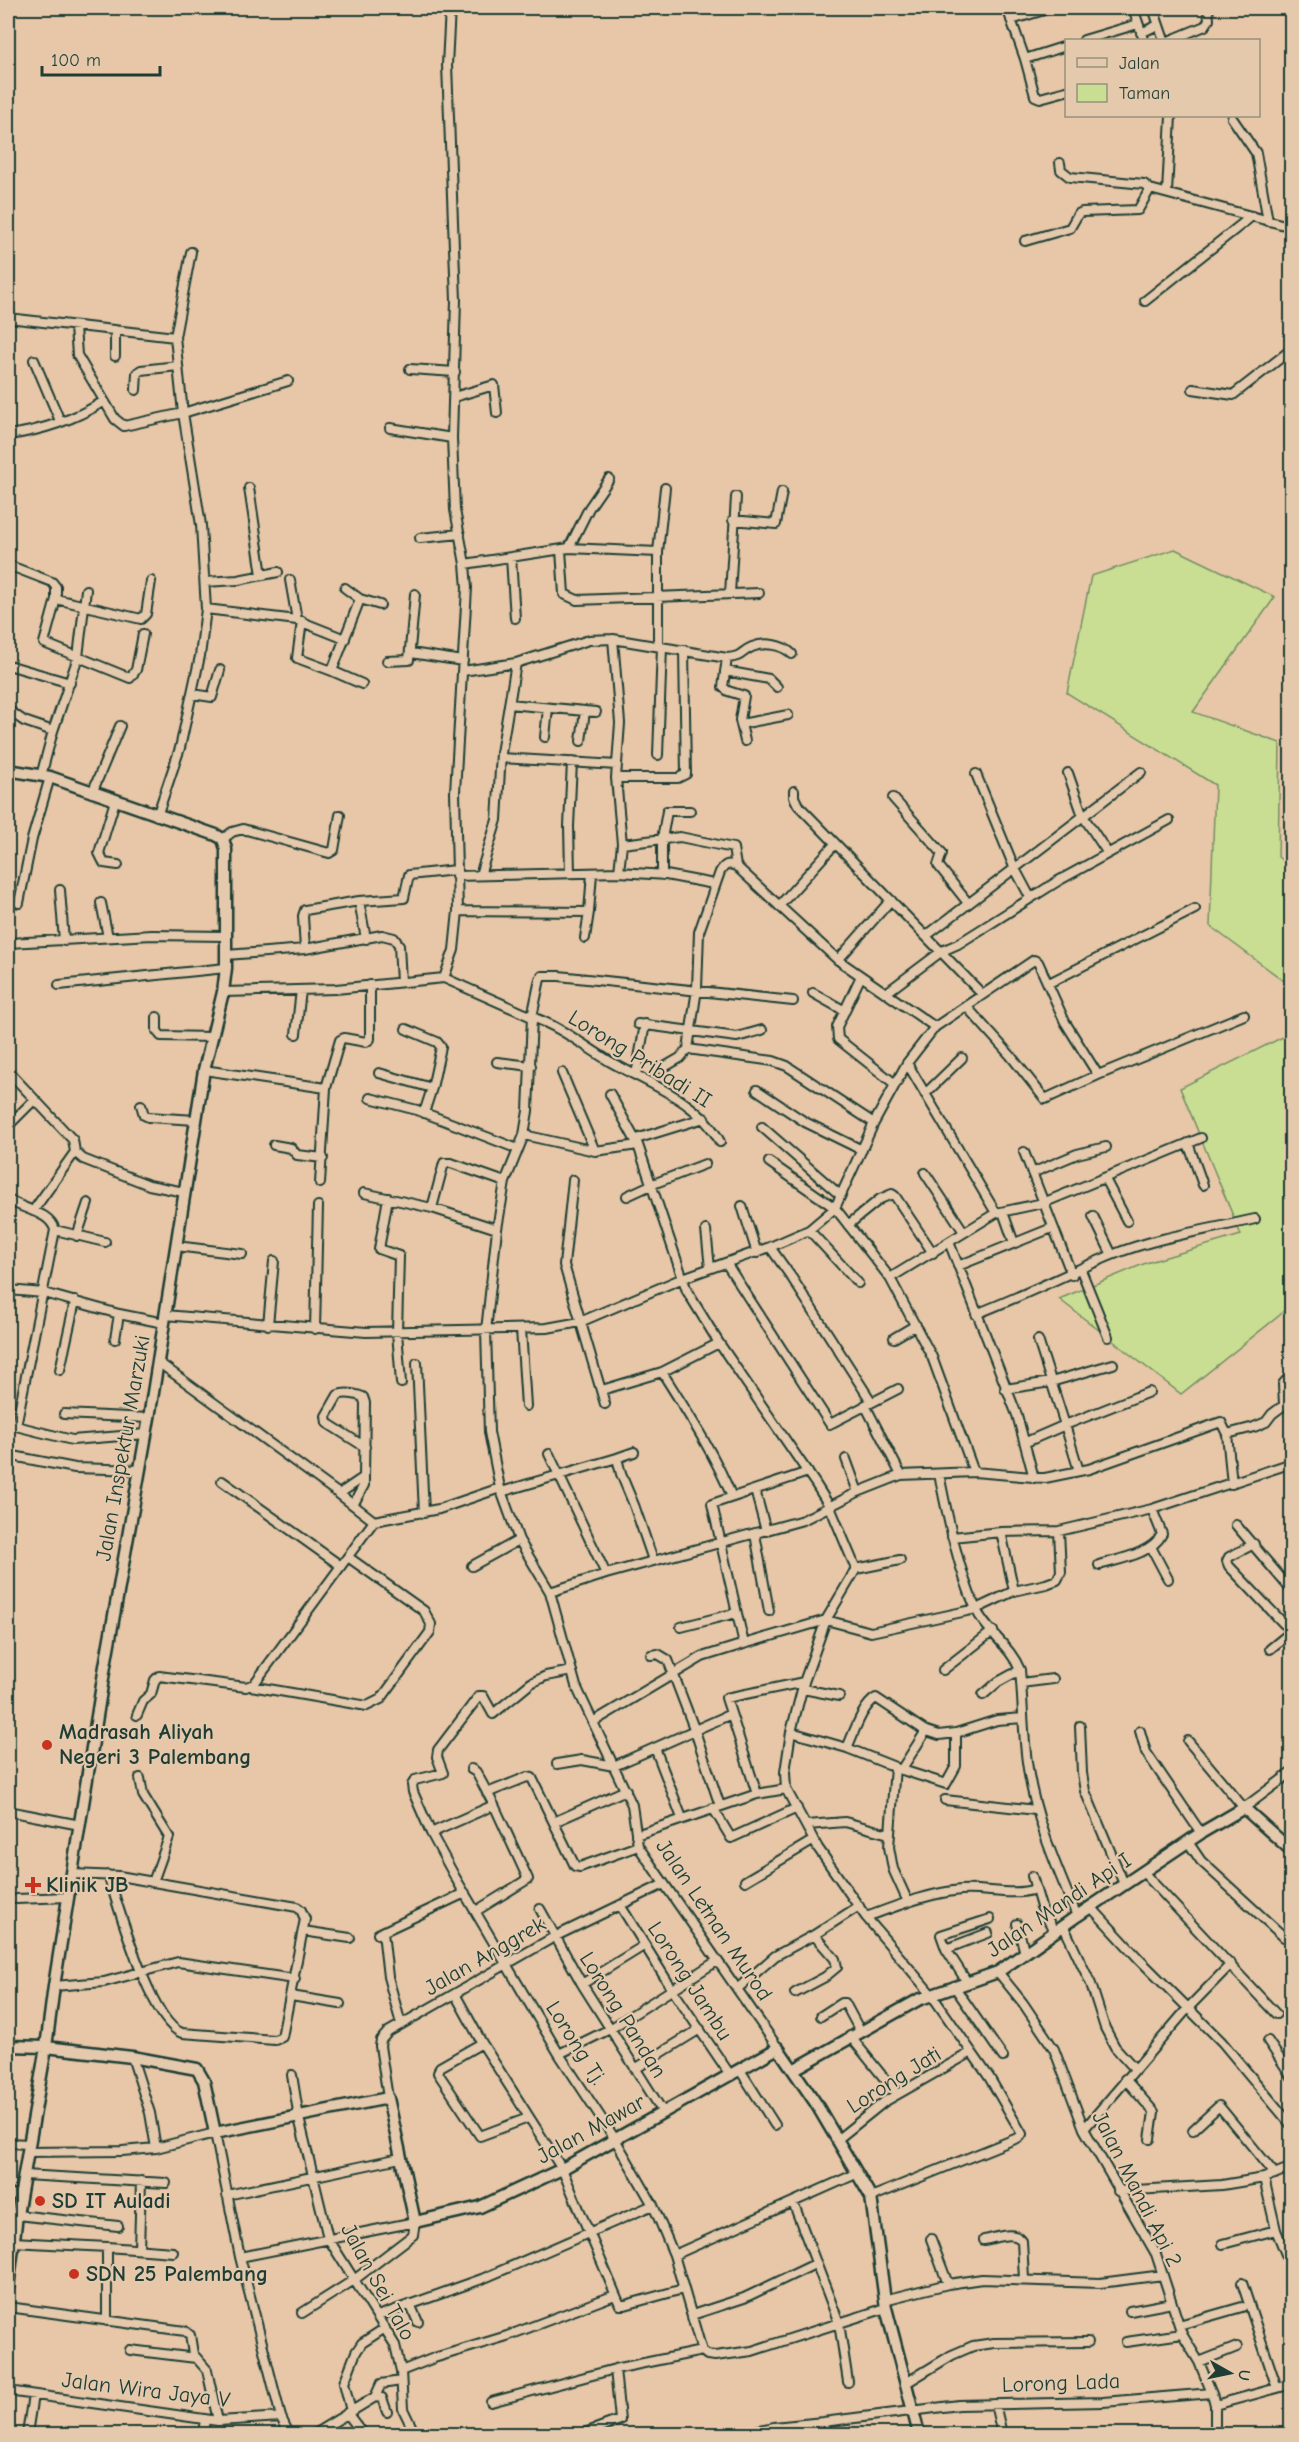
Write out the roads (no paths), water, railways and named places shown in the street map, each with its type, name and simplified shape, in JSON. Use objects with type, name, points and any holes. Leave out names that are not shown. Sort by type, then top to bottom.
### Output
[{"type":"street","points":[[444,978],[454,950],[458,911],[455,792],[467,588],[455,510],[452,438],[456,300],[447,65],[450,8]]},
{"type":"street","points":[[1010,8],[1011,20],[1037,98],[1065,90]]},
{"type":"street","points":[[1011,20],[1051,8]]},
{"type":"street","points":[[1133,8],[1143,37],[1158,25]]},
{"type":"street","points":[[1153,8],[1164,39]]},
{"type":"street","points":[[1173,39],[1205,26],[1209,20],[1208,8]]},
{"type":"street","points":[[1087,39],[1138,24]]},
{"type":"street","points":[[1025,59],[1065,46]]},
{"type":"street","points":[[1167,193],[1170,117]]},
{"type":"street","points":[[1232,117],[1256,153],[1268,221]]},
{"type":"street","points":[[1060,163],[1061,170],[1070,177],[1144,184],[1150,189],[1292,227]]},
{"type":"street","points":[[1025,241],[1071,228],[1078,214],[1082,212],[1138,210],[1150,189]]},
{"type":"street","points":[[1145,301],[1252,216]]},
{"type":"street","points":[[157,816],[180,748],[192,694],[206,609],[201,525],[183,413],[175,337],[191,252]]},
{"type":"street","points":[[8,318],[175,337]]},
{"type":"street","points":[[75,327],[77,355],[118,423],[124,426],[183,413],[288,381]]},
{"type":"street","points":[[115,330],[115,356]]},
{"type":"street","points":[[1193,389],[1233,395],[1292,349]]},
{"type":"street","points":[[34,360],[60,421]]},
{"type":"street","points":[[136,390],[137,373],[141,370],[178,366]]},
{"type":"street","points":[[410,369],[455,372]]},
{"type":"street","points":[[454,397],[494,386],[497,413]]},
{"type":"street","points":[[8,435],[24,433],[60,421],[88,411],[104,401]]},
{"type":"street","points":[[390,428],[452,438]]},
{"type":"street","points":[[609,479],[565,549],[564,594],[577,600],[759,593]]},
{"type":"street","points":[[249,488],[262,575]]},
{"type":"street","points":[[658,755],[660,646],[657,596],[658,552],[665,488]]},
{"type":"street","points":[[733,520],[776,524],[782,492]]},
{"type":"street","points":[[729,594],[736,497]]},
{"type":"street","points":[[420,538],[460,534]]},
{"type":"street","points":[[465,564],[565,549],[658,552]]},
{"type":"street","points":[[511,558],[515,618]]},
{"type":"street","points":[[8,565],[52,582],[56,587],[56,599],[44,644],[130,678],[136,670],[143,634]]},
{"type":"street","points":[[205,582],[238,580],[278,572]]},
{"type":"street","points":[[290,580],[300,620],[297,658],[362,684]]},
{"type":"street","points":[[56,599],[141,620],[146,614],[151,581]]},
{"type":"street","points":[[345,588],[360,599],[380,605]]},
{"type":"street","points":[[19,903],[53,731],[78,657],[86,590]]},
{"type":"street","points":[[387,661],[408,661],[411,653],[415,594]]},
{"type":"street","points":[[333,671],[360,599]]},
{"type":"street","points":[[206,609],[300,620],[345,639]]},
{"type":"street","points":[[463,671],[516,663],[589,640],[613,639],[727,658],[738,657],[752,647],[761,645],[780,645],[792,654]]},
{"type":"street","points":[[613,639],[620,723],[616,778],[622,844],[619,872]]},
{"type":"street","points":[[616,778],[678,778],[686,774],[684,650]]},
{"type":"street","points":[[411,653],[464,661]]},
{"type":"street","points":[[727,658],[723,687],[728,692],[744,696],[741,724],[745,741]]},
{"type":"street","points":[[480,875],[497,820],[501,758],[516,663]]},
{"type":"street","points":[[8,665],[70,683]]},
{"type":"street","points":[[192,694],[212,697],[220,670]]},
{"type":"street","points":[[724,671],[769,679],[777,687]]},
{"type":"street","points":[[509,704],[596,712]]},
{"type":"street","points":[[545,737],[548,708]]},
{"type":"street","points":[[8,710],[24,721],[53,731]]},
{"type":"street","points":[[581,741],[585,711]]},
{"type":"street","points":[[741,724],[788,715]]},
{"type":"street","points":[[92,793],[120,726]]},
{"type":"street","points":[[501,758],[617,765]]},
{"type":"street","points":[[570,873],[569,826],[572,762]]},
{"type":"street","points":[[8,770],[45,776],[223,839],[232,832],[243,829],[329,853],[334,850],[340,814]]},
{"type":"street","points":[[926,936],[1141,772]]},
{"type":"street","points":[[1068,773],[1083,816],[1107,852]]},
{"type":"street","points":[[976,774],[1014,867],[1030,897]]},
{"type":"street","points":[[794,790],[794,797],[798,805],[982,994]]},
{"type":"street","points":[[893,798],[942,853],[938,865],[968,903]]},
{"type":"street","points":[[115,801],[99,853],[104,863],[118,865]]},
{"type":"street","points":[[662,874],[662,839],[667,812],[690,811]]},
{"type":"street","points":[[886,993],[942,951],[958,944],[1030,897],[1107,852],[1169,820]]},
{"type":"street","points":[[622,844],[680,837],[733,848],[736,866]]},
{"type":"street","name":"Jalan Inspektur Marzuki","points":[[8,2288],[9,2257],[46,2047],[68,1897],[149,1418],[204,1070],[223,992],[226,968],[226,849],[223,839]]},
{"type":"street","points":[[779,906],[835,844]]},
{"type":"street","points":[[661,1069],[680,1058],[688,1049],[697,989],[699,932],[714,884],[724,865],[729,864],[736,866],[838,960],[935,1027]]},
{"type":"street","points":[[306,949],[303,916],[305,910],[359,901],[405,898],[409,875],[619,872],[662,874],[714,884]]},
{"type":"street","points":[[585,938],[592,873]]},
{"type":"street","points":[[60,890],[63,941]]},
{"type":"street","points":[[838,960],[891,900]]},
{"type":"street","points":[[359,901],[366,939]]},
{"type":"street","points":[[101,903],[108,937]]},
{"type":"street","points":[[1049,983],[1195,909]]},
{"type":"street","points":[[458,911],[589,912]]},
{"type":"street","points":[[226,955],[306,949],[382,935],[390,936],[397,941],[401,982]]},
{"type":"street","points":[[9,943],[108,937],[225,936]]},
{"type":"street","points":[[8,1290],[44,1293],[119,1314],[315,1329],[397,1332],[486,1331],[547,1328],[580,1322],[683,1278],[757,1253],[808,1230],[835,1208],[874,1123],[895,1084],[907,1063],[935,1027],[1034,960],[1038,962],[1049,983],[1065,1022],[1098,1075]]},
{"type":"street","points":[[59,985],[226,968]]},
{"type":"street","name":"Jalan Letnan Murod","points":[[697,989],[559,976],[542,976],[537,984],[532,1017],[531,1066],[524,1135],[505,1182],[497,1229],[486,1331],[489,1432],[501,1490],[519,1540],[550,1592],[572,1671],[592,1722],[632,1805],[638,1846],[793,2070],[838,2139],[871,2197],[885,2304],[919,2434]]},
{"type":"street","points":[[861,976],[837,1027],[838,1039],[895,1084]]},
{"type":"street","points":[[223,992],[336,989],[444,978],[532,1017]]},
{"type":"street","points":[[320,1183],[326,1088],[340,1040],[344,1038],[366,1042],[370,1039],[370,985]]},
{"type":"street","points":[[697,989],[793,1001]]},
{"type":"street","points":[[296,1034],[301,990]]},
{"type":"street","points":[[813,993],[845,1011]]},
{"type":"street","points":[[966,1006],[1010,1055],[1044,1099],[1244,1015]]},
{"type":"street","points":[[157,1017],[157,1031],[161,1036],[212,1037]]},
{"type":"street","name":"Lorong Pribadi II","points":[[532,1017],[560,1028],[704,1119],[715,1131],[720,1142]]},
{"type":"street","points":[[636,1075],[642,1024],[737,1037],[762,1030]]},
{"type":"street","points":[[406,1029],[440,1044],[441,1052],[424,1113]]},
{"type":"street","points":[[688,1049],[773,1061],[787,1066],[874,1123]]},
{"type":"street","points":[[925,1094],[962,1058]]},
{"type":"street","points":[[497,1062],[531,1066]]},
{"type":"street","points":[[907,1063],[1000,1213],[1014,1243]]},
{"type":"street","points":[[204,1070],[326,1088]]},
{"type":"street","points":[[8,1071],[73,1140],[76,1147],[75,1152],[33,1211]]},
{"type":"street","points":[[379,1073],[432,1088]]},
{"type":"street","points":[[562,1073],[595,1151]]},
{"type":"street","points":[[757,1090],[805,1122],[861,1150]]},
{"type":"street","points":[[609,1094],[637,1142],[687,1291],[719,1343],[830,1507],[856,1569]]},
{"type":"street","points":[[370,1098],[424,1113],[518,1149]]},
{"type":"street","points":[[8,1126],[34,1100]]},
{"type":"street","points":[[141,1105],[144,1114],[148,1117],[196,1120]]},
{"type":"street","points":[[524,1135],[595,1151],[637,1142],[704,1119]]},
{"type":"street","points":[[762,1127],[840,1196]]},
{"type":"street","points":[[890,1278],[964,1232],[1000,1213],[1043,1203],[1201,1138]]},
{"type":"street","points":[[1188,1143],[1203,1185]]},
{"type":"street","points":[[274,1145],[291,1148],[297,1155],[323,1158]]},
{"type":"street","points":[[1032,1173],[1077,1154],[1106,1146]]},
{"type":"street","points":[[75,1152],[83,1159],[122,1176],[149,1185],[184,1192]]},
{"type":"street","points":[[1024,1152],[1071,1275]]},
{"type":"street","points":[[769,1162],[835,1208],[890,1278],[933,1357],[974,1472]]},
{"type":"street","points":[[432,1208],[444,1163],[451,1163],[505,1182]]},
{"type":"street","points":[[627,1196],[705,1164]]},
{"type":"street","points":[[925,1173],[964,1232]]},
{"type":"street","points":[[1105,1179],[1127,1221]]},
{"type":"street","points":[[573,1180],[564,1265],[605,1404]]},
{"type":"street","points":[[364,1193],[432,1208],[497,1229]]},
{"type":"street","points":[[848,1226],[880,1199],[891,1194],[895,1196],[933,1253]]},
{"type":"street","points":[[388,1198],[380,1250],[399,1256],[397,1332],[401,1383]]},
{"type":"street","points":[[8,1199],[51,1221],[55,1230],[16,1426]]},
{"type":"street","points":[[77,1236],[88,1203]]},
{"type":"street","points":[[315,1329],[318,1206]]},
{"type":"street","points":[[742,1206],[757,1253]]},
{"type":"street","points":[[1093,1216],[1112,1255]]},
{"type":"street","points":[[976,1314],[1071,1275],[1112,1255],[1165,1239],[1255,1220]]},
{"type":"street","points":[[958,1266],[1052,1228]]},
{"type":"street","points":[[55,1230],[105,1242]]},
{"type":"street","points":[[706,1230],[710,1268]]},
{"type":"street","points":[[808,1230],[858,1283]]},
{"type":"street","points":[[949,1242],[1026,1442],[1034,1478]]},
{"type":"street","points":[[176,1246],[242,1254]]},
{"type":"street","points":[[770,1247],[792,1278],[868,1403],[901,1475]]},
{"type":"street","points":[[268,1325],[274,1261]]},
{"type":"street","points":[[726,1263],[830,1424],[898,1389]]},
{"type":"street","points":[[1081,1270],[1107,1338]]},
{"type":"street","points":[[60,1370],[75,1301]]},
{"type":"street","points":[[115,1339],[119,1314]]},
{"type":"street","points":[[894,1338],[916,1325]]},
{"type":"street","points":[[521,1329],[526,1406]]},
{"type":"street","points":[[1038,1340],[1079,1471]]},
{"type":"street","points":[[602,1390],[662,1372],[719,1343]]},
{"type":"street","points":[[158,1362],[374,1521]]},
{"type":"street","points":[[417,1363],[424,1513]]},
{"type":"street","points":[[1005,1389],[1051,1382],[1113,1364]]},
{"type":"street","points":[[662,1372],[725,1480],[732,1497]]},
{"type":"street","points":[[1227,1434],[1260,1425],[1284,1406],[1283,1384],[1292,1374]]},
{"type":"street","points":[[1026,1442],[1149,1392]]},
{"type":"street","points":[[353,1505],[364,1485],[365,1447],[364,1400],[347,1393],[338,1395],[326,1416],[327,1423],[365,1447]]},
{"type":"street","points":[[64,1414],[149,1418]]},
{"type":"street","points":[[550,1592],[653,1560],[803,1520],[858,1492],[901,1475],[974,1472],[1034,1478],[1079,1471],[1221,1422],[1227,1434],[1232,1484]]},
{"type":"street","points":[[8,1424],[72,1440],[146,1434]]},
{"type":"street","points":[[251,1686],[258,1680],[374,1521],[424,1513],[558,1476],[634,1452]]},
{"type":"street","points":[[549,1454],[606,1574]]},
{"type":"street","points":[[8,1455],[75,1468],[140,1470]]},
{"type":"street","points":[[617,1458],[653,1560]]},
{"type":"street","points":[[846,1459],[858,1492]]},
{"type":"street","points":[[952,1537],[1001,1532],[1059,1531],[1152,1509],[1292,1463]]},
{"type":"street","points":[[744,1644],[712,1504],[808,1472]]},
{"type":"street","points":[[939,1474],[952,1537],[976,1609],[1015,1657],[1020,1670],[1027,1762],[1036,1810],[1077,1916]]},
{"type":"street","points":[[339,1494],[364,1477]]},
{"type":"street","points":[[222,1481],[341,1566]]},
{"type":"street","points":[[755,1490],[766,1531]]},
{"type":"street","points":[[1099,1565],[1151,1547],[1162,1534],[1152,1509]]},
{"type":"street","points":[[1236,1525],[1292,1591]]},
{"type":"street","points":[[592,1722],[702,1657],[744,1644],[826,1620],[872,1632],[976,1609],[1014,1591],[1031,1589],[1057,1580],[1061,1572],[1059,1531]]},
{"type":"street","points":[[1001,1532],[1014,1591]]},
{"type":"street","points":[[755,1534],[769,1611]]},
{"type":"street","points":[[472,1566],[519,1540]]},
{"type":"street","points":[[1254,1544],[1229,1557],[1227,1561],[1229,1566],[1291,1632],[1270,1649]]},
{"type":"street","points":[[1151,1547],[1168,1579]]},
{"type":"street","points":[[137,1715],[143,1701],[151,1694],[155,1680],[159,1676],[251,1686],[367,1706],[381,1700],[430,1632],[431,1623],[424,1611],[348,1557]]},
{"type":"street","points":[[871,2197],[1022,2134],[989,2077],[970,2053],[931,1994],[866,1917],[814,1840],[786,1788],[785,1772],[791,1732],[803,1686],[826,1620],[856,1569],[900,1560]]},
{"type":"street","points":[[681,1627],[736,1613]]},
{"type":"street","points":[[1284,1624],[1292,1618]]},
{"type":"street","points":[[943,1670],[993,1631]]},
{"type":"street","points":[[651,1655],[658,1654],[668,1660],[695,1731],[717,1807],[731,1838],[797,1808]]},
{"type":"street","points":[[983,1695],[998,1682],[1020,1670]]},
{"type":"street","name":"Lorong Tj.","points":[[572,1671],[546,1676],[531,1683],[493,1714],[483,1696],[479,1696],[438,1750],[437,1757],[443,1773],[413,1782],[412,1792],[430,1833],[465,1893],[653,2205],[674,2255],[702,2351]]},
{"type":"street","points":[[1021,1683],[1053,1679]]},
{"type":"street","points":[[757,1794],[727,1698],[803,1686],[838,1696]]},
{"type":"street","points":[[847,1748],[860,1719],[873,1698],[924,1730],[939,1736],[956,1734],[997,1720],[1023,1718]]},
{"type":"street","points":[[557,1764],[582,1760],[614,1766],[731,1714]]},
{"type":"street","points":[[1080,1726],[1085,1791],[1124,1884]]},
{"type":"street","points":[[908,1902],[892,1869],[889,1834],[898,1769],[924,1734],[924,1730]]},
{"type":"street","points":[[1140,1731],[1146,1752],[1201,1833]]},
{"type":"street","points":[[791,1732],[847,1748],[898,1769],[946,1785],[956,1766],[956,1734]]},
{"type":"street","points":[[1188,1741],[1244,1808],[1292,1851]]},
{"type":"street","points":[[655,1748],[682,1818]]},
{"type":"street","points":[[471,1769],[475,1770],[494,1805],[528,1880],[476,1911]]},
{"type":"street","points":[[1244,1808],[1290,1776]]},
{"type":"street","points":[[487,1793],[530,1777],[573,1864],[577,1867],[638,1846]]},
{"type":"street","points":[[140,1778],[143,1795],[169,1837],[153,1882]]},
{"type":"street","points":[[636,1835],[757,1794],[786,1788]]},
{"type":"street","points":[[554,1822],[626,1790]]},
{"type":"street","points":[[945,1800],[1036,1810]]},
{"type":"street","points":[[430,1833],[494,1805]]},
{"type":"street","name":"Jalan Mandi Api I","points":[[793,2070],[931,1994],[998,1972],[1124,1884],[1201,1833],[1244,1808]]},
{"type":"street","points":[[8,1811],[80,1825]]},
{"type":"street","points":[[807,1825],[845,1822],[889,1834]]},
{"type":"street","points":[[745,1881],[814,1840]]},
{"type":"street","points":[[1188,1842],[1201,1861],[1284,1937]]},
{"type":"street","points":[[1143,1872],[1276,2014]]},
{"type":"street","points":[[72,1874],[108,1875],[297,1907],[304,1914],[303,1930],[284,2033],[279,2040],[182,2034],[174,2031],[165,2022],[141,1972],[108,1875]]},
{"type":"street","points":[[1032,1876],[1045,1917],[1059,1928],[1091,1984],[1105,2028],[1114,2047],[1134,2068]]},
{"type":"street","name":"Jalan Anggrek","points":[[388,2098],[380,2046],[384,2036],[401,2024],[554,1937],[664,1884]]},
{"type":"street","points":[[866,1917],[908,1902],[962,1890],[1011,1893],[1036,1889]]},
{"type":"street","points":[[401,2024],[388,1977],[381,1933],[465,1893]]},
{"type":"street","points":[[17,1899],[68,1897]]},
{"type":"street","name":"Lorong Jambu","points":[[620,1905],[672,1989],[700,2029],[775,2125]]},
{"type":"street","points":[[736,1989],[775,1956],[814,1935],[859,1906]]},
{"type":"street","points":[[1091,1906],[1222,2042],[1292,2126]]},
{"type":"street","name":"Lorong Pandan","points":[[540,1909],[582,1984],[663,2112]]},
{"type":"street","points":[[967,1982],[946,1949],[941,1935],[990,1919]]},
{"type":"street","points":[[1017,1924],[1025,1953]]},
{"type":"street","points":[[303,1930],[350,1938]]},
{"type":"street","points":[[946,1949],[988,1933]]},
{"type":"street","points":[[795,1993],[825,1977],[837,1967],[835,1959],[814,1935]]},
{"type":"street","points":[[582,1984],[645,1946]]},
{"type":"street","points":[[560,2054],[610,2029],[717,1961]]},
{"type":"street","points":[[54,1986],[104,1982],[164,1964],[189,1962],[295,1979]]},
{"type":"street","points":[[1084,2129],[1134,2068],[1231,1964]]},
{"type":"street","name":"Jalan Mandi Api 2","points":[[998,1972],[1023,2003],[1054,2049],[1084,2129],[1156,2254],[1182,2334],[1199,2362],[1212,2393],[1215,2405],[1215,2434]]},
{"type":"street","points":[[954,1986],[1003,2058]]},
{"type":"street","points":[[455,1994],[482,2043],[562,2169],[620,2305],[683,2289]]},
{"type":"street","points":[[291,1996],[340,2004]]},
{"type":"street","points":[[821,2016],[841,2003],[845,2003],[855,2034],[897,2094]]},
{"type":"street","points":[[635,2069],[700,2029]]},
{"type":"street","points":[[1268,2041],[1292,2077]]},
{"type":"street","points":[[482,2043],[440,2067],[438,2073],[480,2136],[528,2118]]},
{"type":"street","points":[[8,2046],[46,2047],[132,2057],[197,2069],[204,2082],[240,2257],[281,2417],[289,2434]]},
{"type":"street","name":"Jalan Mawar","points":[[415,2223],[480,2207],[562,2169],[778,2048]]},
{"type":"street","name":"Lorong Jati","points":[[838,2139],[870,2112],[897,2094],[970,2053]]},
{"type":"street","points":[[132,2057],[150,2113],[156,2148]]},
{"type":"street","name":"Jalan Sei Talo","points":[[292,2075],[299,2118],[315,2176],[328,2238],[378,2316],[398,2353],[403,2409],[415,2434]]},
{"type":"street","points":[[1125,2079],[1154,2112],[1150,2139]]},
{"type":"street","points":[[8,2143],[28,2148],[122,2151],[156,2148],[215,2133],[299,2118],[388,2098],[415,2223],[413,2235],[354,2280],[302,2313]]},
{"type":"street","points":[[1193,2130],[1219,2106],[1275,2174]]},
{"type":"street","points":[[227,2195],[400,2158]]},
{"type":"street","points":[[1118,2191],[1222,2185],[1264,2178],[1292,2167]]},
{"type":"street","points":[[674,2255],[858,2174]]},
{"type":"street","points":[[24,2175],[166,2183]]},
{"type":"street","points":[[1264,2178],[1276,2230],[1292,2269]]},
{"type":"street","points":[[139,2249],[141,2181]]},
{"type":"street","points":[[8,2194],[20,2195]]},
{"type":"street","points":[[793,2202],[839,2322],[848,2382]]},
{"type":"street","points":[[378,2316],[482,2279],[653,2205]]},
{"type":"street","points":[[17,2215],[118,2226]]},
{"type":"street","points":[[240,2257],[328,2238],[415,2223]]},
{"type":"street","points":[[1223,2244],[1276,2230]]},
{"type":"street","points":[[984,2240],[1018,2236],[1022,2241],[1024,2279]]},
{"type":"street","points":[[931,2239],[948,2284]]},
{"type":"street","points":[[13,2242],[174,2252]]},
{"type":"street","points":[[106,2321],[107,2247]]},
{"type":"street","points":[[692,2315],[744,2298],[815,2264]]},
{"type":"street","points":[[491,2402],[615,2369],[702,2351],[707,2355],[730,2355],[752,2351],[948,2284],[982,2279],[1100,2283],[1163,2275]]},
{"type":"street","points":[[1242,2283],[1277,2388]]},
{"type":"street","points":[[401,2372],[434,2358],[507,2336],[615,2295]]},
{"type":"street","points":[[1130,2311],[1172,2303]]},
{"type":"street","points":[[410,2304],[418,2322]]},
{"type":"street","points":[[8,2307],[185,2331],[190,2335],[192,2350],[196,2358],[207,2370],[218,2421]]},
{"type":"street","points":[[1179,2325],[1242,2307]]},
{"type":"street","points":[[363,2434],[349,2412],[344,2383],[362,2343],[385,2328]]},
{"type":"street","points":[[1126,2342],[1182,2334]]},
{"type":"street","points":[[906,2383],[952,2355],[973,2346],[994,2343],[1088,2342]]},
{"type":"street","points":[[1199,2362],[1237,2348]]},
{"type":"street","points":[[130,2350],[196,2358]]},
{"type":"street","points":[[582,2434],[620,2420],[615,2369]]},
{"type":"street","points":[[315,2434],[375,2397],[381,2384],[401,2381]]},
{"type":"street","points":[[1215,2405],[1292,2384]]},
{"type":"street","name":"Jalan Wira Jaya V","points":[[8,2391],[218,2421],[281,2417]]},
{"type":"street","name":"Lorong Lada","points":[[746,2434],[912,2411],[995,2404],[1103,2402],[1212,2393]]},
{"type":"street","points":[[27,2434],[33,2395]]},
{"type":"street","points":[[375,2397],[382,2398],[387,2412]]},
{"type":"street","points":[[995,2404],[1002,2434]]},
{"type":"street","points":[[203,2434],[205,2419]]},
{"type":"street","points":[[823,2422],[826,2434]]},
{"type":"place","name":"Madrasah Aliyah Negeri 3 Palembang","points":[[47,1745]]},
{"type":"place","name":"Klinik JB","points":[[33,1885]]},
{"type":"place","name":"SD IT Auladi","points":[[40,2201]]},
{"type":"place","name":"SDN 25 Palembang","points":[[74,2274]]}]
